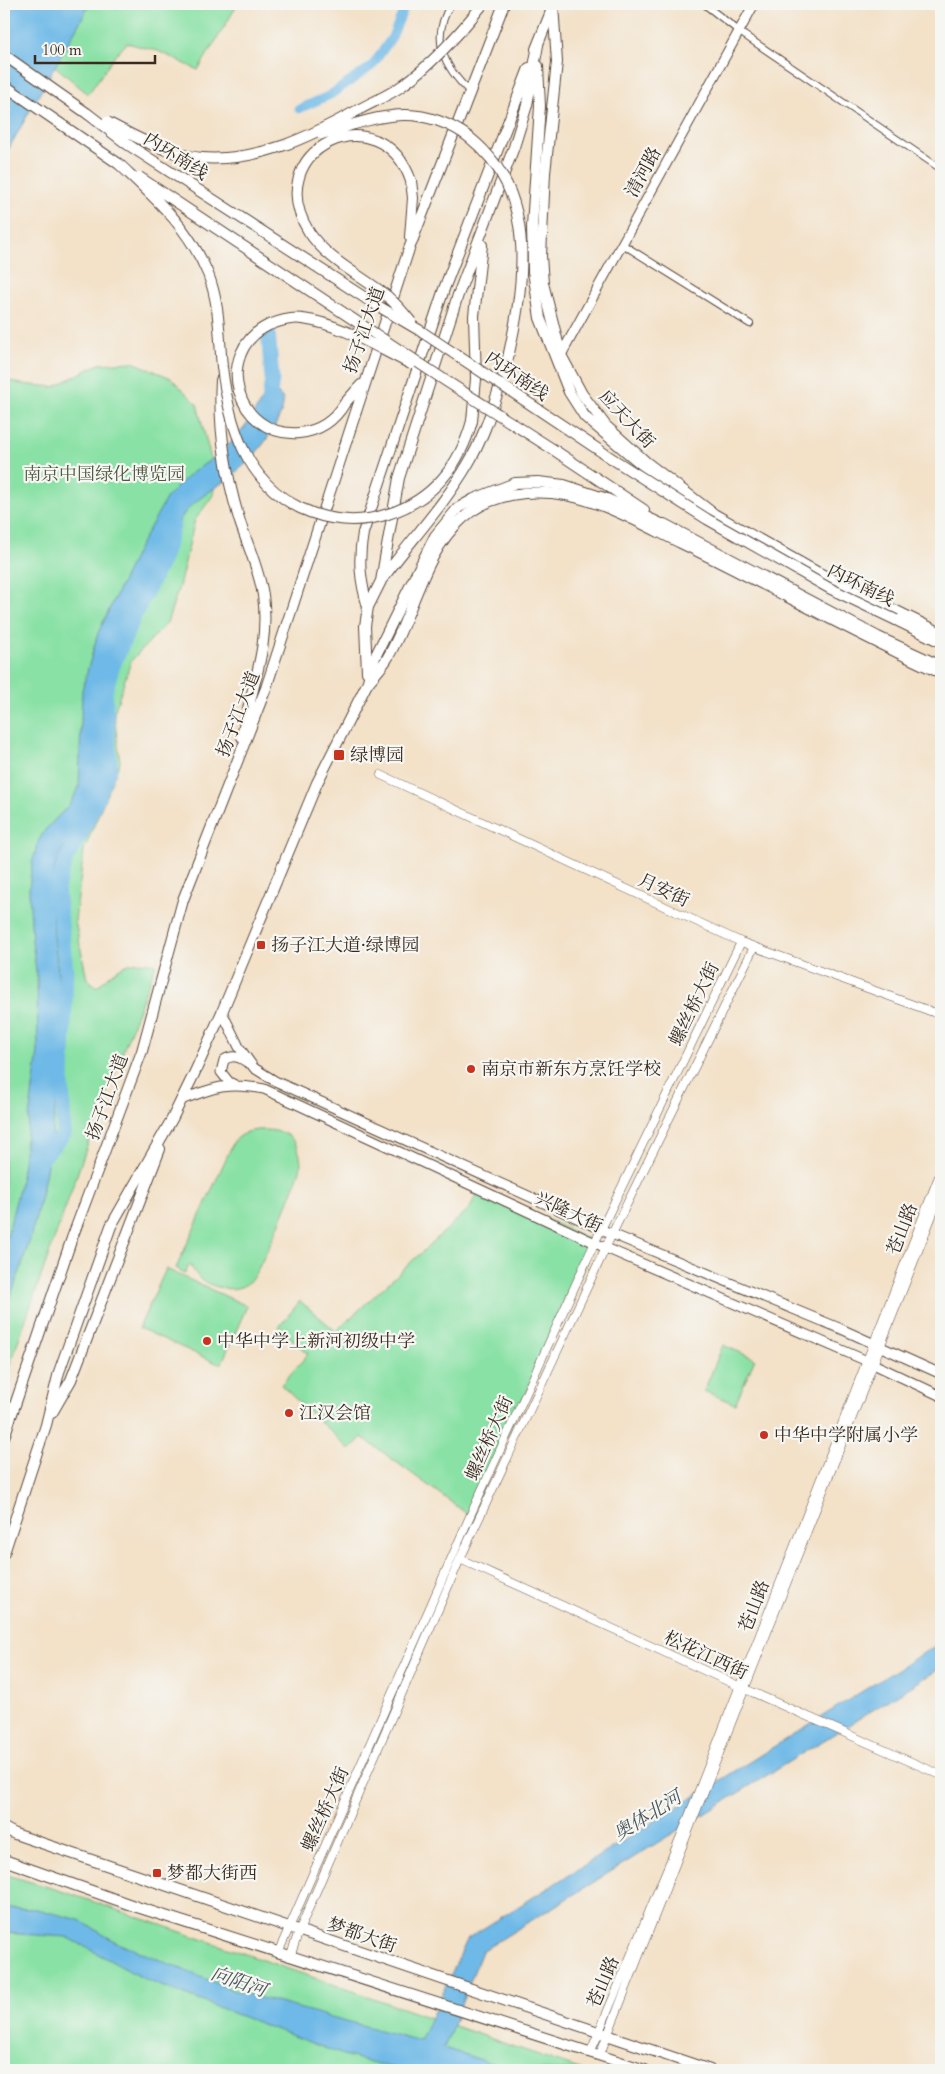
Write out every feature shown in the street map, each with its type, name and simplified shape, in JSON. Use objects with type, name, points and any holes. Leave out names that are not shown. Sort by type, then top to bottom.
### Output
[{"type":"main road","points":[[288,144],[339,120],[403,85],[443,51],[483,4]]},
{"type":"main road","name":"扬子江大道","points":[[4,1437],[72,1238],[142,1051],[183,900],[266,688],[364,382],[409,249],[504,4]]},
{"type":"main road","points":[[368,608],[359,566],[364,533],[444,289],[554,4]]},
{"type":"main road","name":"应天大街","points":[[554,4],[557,62],[545,173],[541,256],[543,283],[557,355],[582,394],[606,426],[646,462],[714,514],[818,572],[941,633]]},
{"type":"main road","name":"清河路","points":[[557,355],[622,244],[754,4]]},
{"type":"main road","points":[[381,581],[399,478],[458,295],[527,105],[538,45]]},
{"type":"main road","points":[[538,45],[540,106],[534,175],[533,272],[540,318],[557,355],[570,392],[585,417],[707,519]]},
{"type":"main road","points":[[4,55],[88,114],[172,153],[202,158],[239,157],[361,122],[403,115],[420,116],[440,121],[464,133],[481,146],[509,185],[520,233],[521,289],[505,371],[469,463],[439,508],[408,544],[381,581],[368,608],[365,626],[367,684]]},
{"type":"main road","points":[[4,85],[118,164],[176,200],[668,527]]},
{"type":"main road","name":"内环南线","points":[[88,114],[127,144],[373,303],[419,330],[603,453],[707,519],[829,588],[941,642]]},
{"type":"main road","points":[[409,249],[413,198],[411,181],[400,158],[385,144],[362,136],[347,136],[331,141],[315,151],[297,179],[296,196],[302,219],[315,241],[328,254],[389,298],[419,330]]},
{"type":"main road","points":[[118,164],[180,223],[194,243],[209,276],[215,297],[221,332],[220,408],[226,464],[231,489],[262,594],[265,630],[264,650],[247,710],[238,761]]},
{"type":"main road","points":[[222,366],[232,424],[241,449],[266,485],[284,500],[327,518],[364,519],[392,514],[414,504],[444,479],[466,443],[472,420],[476,379],[474,316],[484,226]]},
{"type":"main road","points":[[364,382],[339,412],[321,427],[301,432],[273,430],[253,416],[240,396],[236,375],[242,352],[257,331],[275,322],[301,318],[328,324],[446,381]]},
{"type":"main road","points":[[46,1425],[71,1380],[172,1119],[222,1012],[324,769],[367,684],[375,657],[435,536],[458,508],[474,499],[515,483],[538,482],[564,486],[607,499],[668,527],[878,637],[941,666]]},
{"type":"main road","points":[[367,684],[388,658],[428,568],[445,537],[457,524],[480,506],[499,497],[518,493],[542,492],[569,496],[648,527],[846,628],[941,673]]},
{"type":"main road","name":"兴隆大街","points":[[222,1012],[239,1047],[254,1068],[361,1120],[612,1234],[877,1344],[941,1374]]},
{"type":"main road","points":[[236,1085],[223,1077],[221,1072],[224,1060],[229,1057],[238,1057],[254,1068]]},
{"type":"main road","name":"兴隆大街","points":[[181,1100],[225,1085],[264,1089],[606,1248],[941,1396]]},
{"type":"main road","points":[[4,1553],[46,1425],[59,1372],[111,1226],[172,1119]]},
{"type":"main road","name":"梦都大街","points":[[4,1828],[15,1834],[294,1930],[487,1993],[710,2070]]},
{"type":"main road","points":[[4,1860],[290,1957],[646,2070]]},
{"type":"street","points":[[451,4],[444,16],[440,31],[444,58],[454,76],[470,92]]},
{"type":"street","points":[[704,4],[941,169]]},
{"type":"street","points":[[622,244],[750,324]]},
{"type":"street","name":"月安街","points":[[381,775],[741,942],[941,1015]]},
{"type":"street","name":"螺丝桥大街","points":[[290,1957],[294,1930],[470,1516],[594,1242],[741,942]]},
{"type":"street","name":"螺丝桥大街","points":[[278,1953],[294,1930],[460,1558],[612,1234],[754,947]]},
{"type":"street","name":"苍山路","points":[[596,2053],[870,1363],[941,1171]]},
{"type":"street","name":"苍山路","points":[[877,1344],[941,1193]]},
{"type":"street","name":"松花江西街","points":[[460,1558],[742,1688],[941,1775]]},
{"type":"green space","points":[[69,4],[238,4],[198,70],[158,51],[127,43],[115,56],[88,94],[43,56]]},
{"type":"green space","name":"南京中国绿化博览园","points":[[133,362],[171,378],[197,404],[212,463],[214,494],[195,520],[179,587],[167,623],[131,661],[114,713],[120,762],[84,850],[75,921],[87,979],[97,987],[124,966],[138,962],[156,964],[90,1138],[4,1381],[4,379],[21,384],[54,387],[99,364]]},
{"type":"green space","points":[[257,1130],[275,1131],[289,1136],[298,1148],[301,1166],[278,1226],[255,1273],[250,1281],[239,1288],[226,1289],[208,1284],[195,1273],[190,1264],[185,1273],[176,1268],[234,1141],[246,1132]]},
{"type":"green space","points":[[479,1188],[595,1242],[470,1516],[362,1437],[350,1450],[281,1385],[308,1354],[279,1327],[300,1301],[336,1331],[470,1208]]},
{"type":"green space","points":[[166,1269],[247,1306],[221,1365],[139,1328]]},
{"type":"green space","points":[[723,1345],[755,1359],[735,1404],[704,1391]]},
{"type":"green space","points":[[4,1874],[68,1893],[582,2070],[4,2070]]},
{"type":"water","points":[[4,4],[90,4],[4,157]]},
{"type":"water","points":[[271,391],[279,394],[283,402],[281,413],[273,430],[262,446],[242,467],[198,500],[184,514],[147,581],[121,636],[109,674],[104,704],[102,789],[92,814],[62,850],[54,872],[52,905],[60,1004],[60,1042],[54,1122],[40,1201],[30,1239],[4,1312],[4,1249],[20,1184],[38,1052],[37,977],[32,941],[29,889],[32,864],[38,842],[45,830],[70,804],[79,787],[82,690],[98,633],[138,549],[167,497],[189,475],[223,451],[245,427],[264,397]]},
{"type":"water","points":[[941,1642],[941,1668],[482,1951],[444,2048],[513,2070],[401,2070],[343,2055],[146,1980],[67,1937],[4,1933],[4,1908],[37,1909],[79,1920],[116,1942],[235,1991],[420,2041],[468,1938]]},
{"type":"waterway","points":[[299,109],[330,95],[372,66],[392,37],[406,4]]},
{"type":"waterway","points":[[268,330],[272,379],[268,410]]},
{"type":"waterway","points":[[37,1169],[40,1160],[64,1134],[62,1082],[66,972],[57,888],[66,858],[83,830],[110,768],[105,691],[112,668],[134,616],[163,559],[173,526]]},
{"type":"place","name":"绿博园","points":[[339,755]]},
{"type":"place","name":"扬子江大道·绿博园","points":[[261,945]]},
{"type":"place","name":"南京市新东方烹饪学校","points":[[471,1069]]},
{"type":"place","name":"中华中学上新河初级中学","points":[[207,1341]]},
{"type":"place","name":"江汉会馆","points":[[289,1413]]},
{"type":"place","name":"中华中学附属小学","points":[[764,1435]]},
{"type":"place","name":"梦都大街西","points":[[157,1873]]},
{"type":"water label","name":"奥体北河","points":[[647,1815]]},
{"type":"water label","name":"向阳河","points":[[239,1981]]}]
